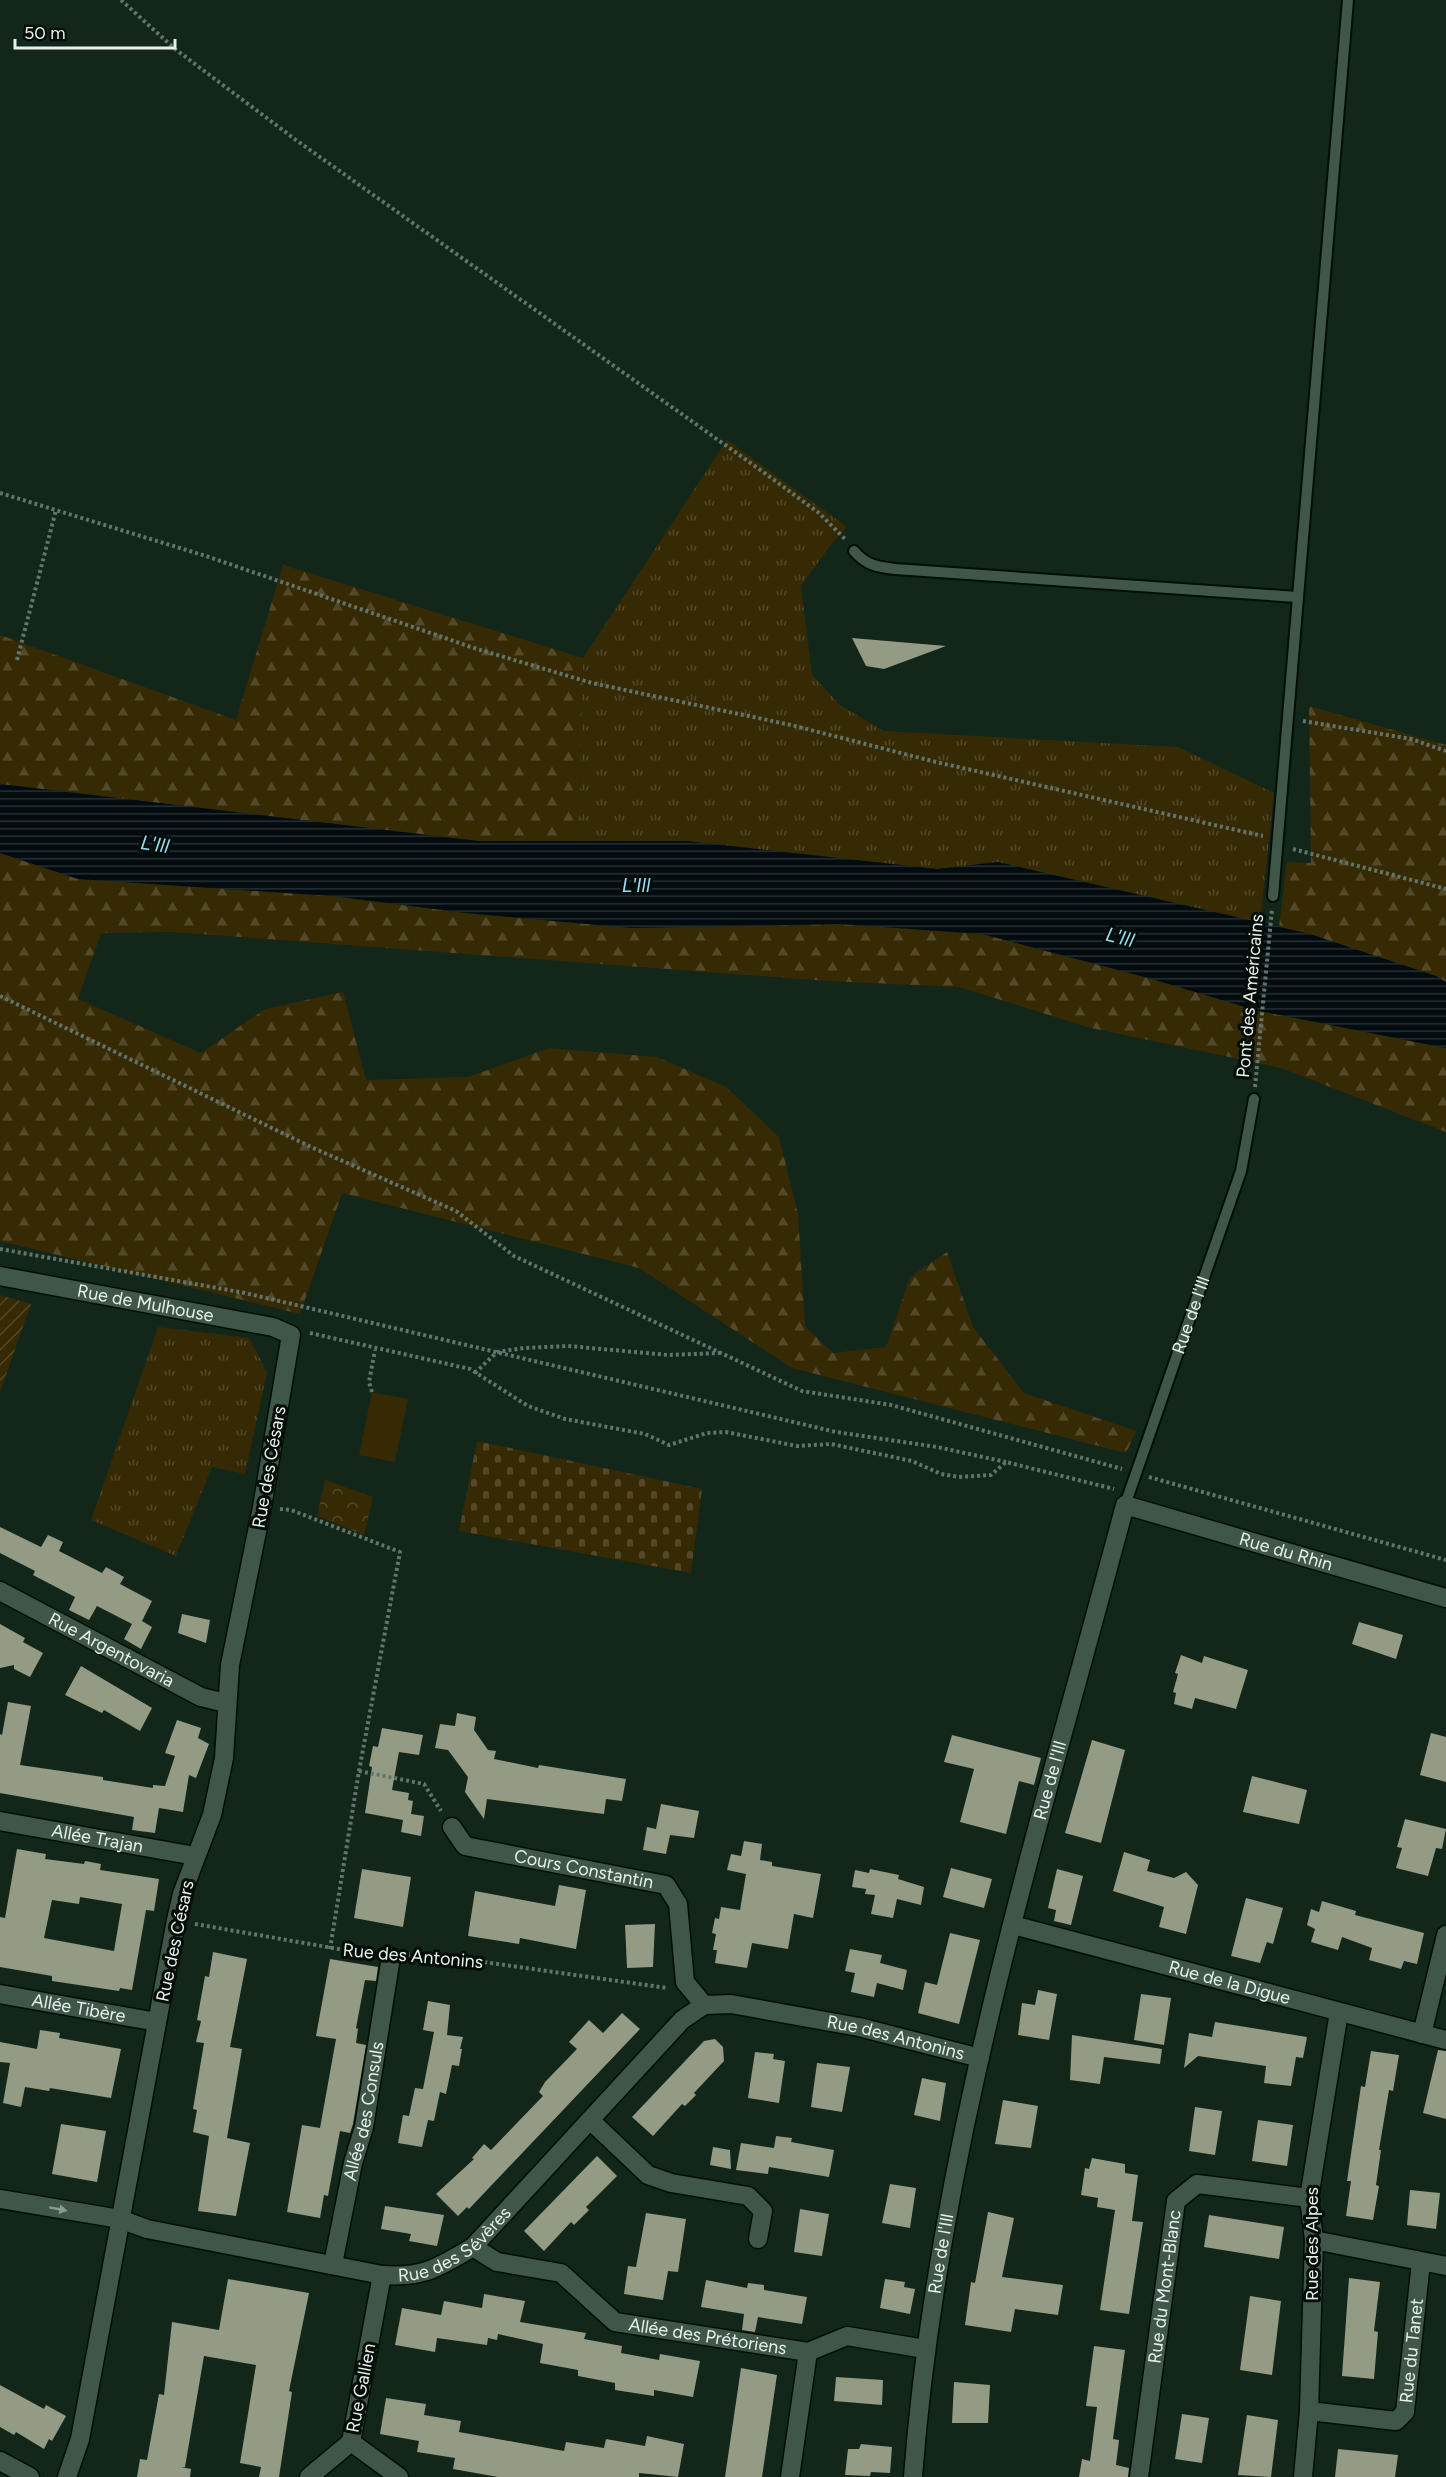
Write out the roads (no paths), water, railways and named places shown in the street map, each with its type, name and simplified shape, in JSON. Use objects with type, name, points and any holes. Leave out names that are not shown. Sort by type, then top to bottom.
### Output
[{"type":"street","name":"Rue de Mulhouse","points":[[0,1276],[273,1327],[291,1335]]},
{"type":"street","name":"Rue des Césars","points":[[67,2477],[80,2439],[176,1920],[195,1856],[212,1815],[224,1758],[230,1665],[262,1507],[291,1335]]},
{"type":"street","name":"Rue du Rhin","points":[[1127,1499],[1446,1598]]},
{"type":"street","name":"Rue de l'Ill","points":[[913,2477],[925,2349],[956,2168],[980,2058],[1013,1925],[1127,1499]]},
{"type":"street","name":"Rue Argentovaria","points":[[0,1592],[201,1697],[226,1703]]},
{"type":"street","name":"Allée Trajan","points":[[0,1821],[195,1856]]},
{"type":"street","name":"Cours Constantin","points":[[452,1827],[465,1846],[666,1885],[678,1904],[685,1982],[704,2005]]},
{"type":"street","name":"Rue de la Digue","points":[[1013,1925],[1446,2040]]},
{"type":"street","points":[[1422,2034],[1446,1935]]},
{"type":"street","name":"Allée des Consuls","points":[[333,2264],[353,2163],[364,2127],[391,1957]]},
{"type":"street","name":"Allée Tibère","points":[[0,1994],[157,2022]]},
{"type":"street","name":"Rue des Antonins","points":[[704,2005],[731,2004],[847,2025],[980,2058]]},
{"type":"street","name":"Rue des Sévères","points":[[0,2199],[120,2219],[147,2229],[382,2275],[410,2277],[436,2269],[473,2247],[682,2020],[704,2005]]},
{"type":"street","name":"Rue des Alpes","points":[[1303,2477],[1309,2411],[1314,2240],[1309,2198],[1340,2012]]},
{"type":"street","points":[[590,2120],[648,2175],[671,2183],[748,2196],[763,2211],[758,2239]]},
{"type":"street","name":"Rue du Mont-Blanc","points":[[1139,2477],[1176,2201],[1197,2184],[1309,2198]]},
{"type":"street","points":[[1314,2240],[1446,2266]]},
{"type":"street","name":"Allée des Prétoriens","points":[[473,2247],[497,2262],[561,2273],[615,2322],[808,2352],[846,2336],[925,2349]]},
{"type":"street","name":"Rue du Tanet","points":[[1309,2411],[1396,2421],[1405,2412],[1421,2262]]},
{"type":"street","name":"Rue Gallien","points":[[382,2275],[351,2442],[399,2477]]},
{"type":"street","points":[[790,2477],[808,2352]]},
{"type":"street","points":[[309,2477],[351,2442]]},
{"type":"street","points":[[0,2461],[30,2477]]},
{"type":"lane","points":[[1273,896],[1348,0]]},
{"type":"lane","points":[[854,551],[869,564],[895,569],[1297,597]]},
{"type":"lane","name":"Rue de l'Ill","points":[[1127,1499],[1241,1171],[1254,1099]]},
{"type":"water","name":"L'Ill","points":[[0,784],[478,841],[686,841],[937,869],[998,862],[1310,934],[1436,976],[1446,982],[1446,1048],[1255,1010],[1152,979],[982,934],[840,924],[631,928],[466,913],[332,896],[78,879],[0,853]]}]
